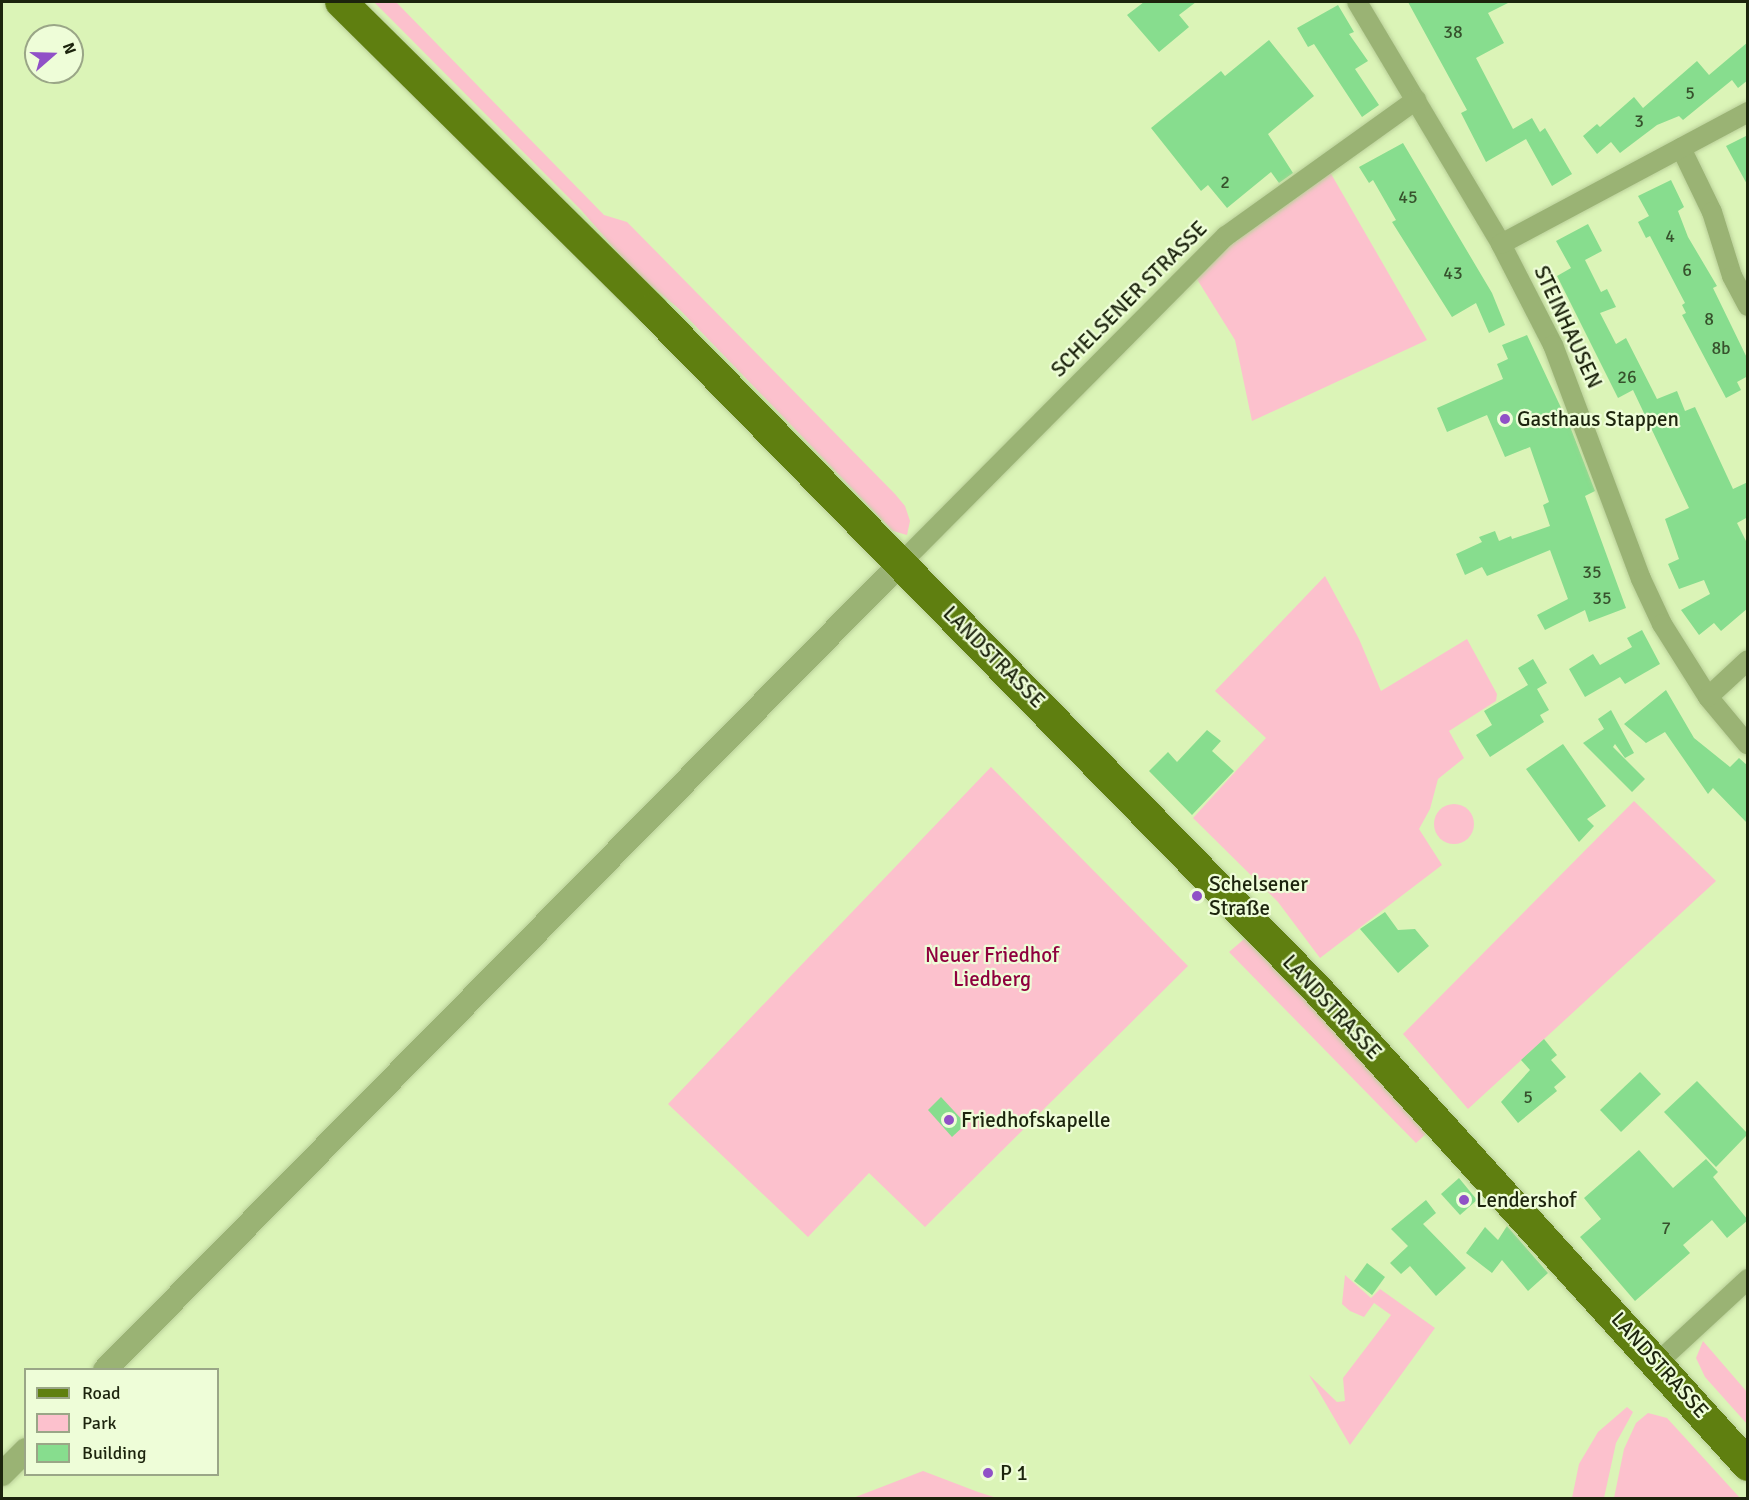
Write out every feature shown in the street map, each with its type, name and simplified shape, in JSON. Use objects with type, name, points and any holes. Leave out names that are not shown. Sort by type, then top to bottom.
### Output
[{"type":"main road","name":"LANDSTRASSE","points":[[341,2],[901,563],[1315,987],[1748,1465]]},
{"type":"street","name":"STEINHAUSEN","points":[[1357,2],[1501,244],[1563,365],[1646,591],[1669,637],[1708,697],[1748,745]]},
{"type":"street","name":"SCHELSENER STRASSE","points":[[901,563],[1226,236],[1416,100]]},
{"type":"street","points":[[1501,244],[1748,112]]},
{"type":"street","points":[[1681,148],[1712,212],[1732,276],[1748,306]]},
{"type":"street","points":[[107,1368],[901,563]]},
{"type":"street","points":[[1708,697],[1748,660]]},
{"type":"street","points":[[1657,1363],[1748,1279]]},
{"type":"street","points":[[2,1474],[24,1452]]},
{"type":"green space","points":[[374,2],[396,2],[604,215],[627,222],[895,494],[905,506],[910,521],[907,535],[893,531],[679,309],[635,272],[581,210]]},
{"type":"green space","points":[[1330,172],[1427,340],[1252,421],[1235,340],[1195,276],[1239,235]]},
{"type":"green space","points":[[1325,576],[1359,639],[1381,691],[1467,639],[1497,694],[1496,701],[1449,731],[1464,758],[1438,779],[1430,809],[1419,829],[1442,865],[1320,958],[1278,902],[1193,818],[1266,738],[1215,691]]},
{"type":"green space","name":"Neuer Friedhof Liedberg","points":[[991,767],[1188,966],[925,1227],[869,1173],[808,1237],[668,1104]]},
{"type":"green space","points":[[1634,801],[1716,881],[1468,1109],[1403,1034]]},
{"type":"green space","points":[[1454,804],[1462,805],[1468,810],[1473,816],[1473,832],[1468,838],[1462,843],[1454,844],[1446,843],[1440,838],[1435,832],[1434,824],[1435,816],[1440,810],[1446,805]]},
{"type":"green space","points":[[1250,934],[1428,1132],[1416,1143],[1229,952]]},
{"type":"green space","points":[[1345,1275],[1371,1298],[1380,1289],[1435,1328],[1350,1445],[1309,1375],[1337,1402],[1345,1401],[1343,1378],[1391,1315],[1374,1303],[1364,1317],[1350,1311],[1342,1304]]},
{"type":"green space","points":[[1703,1341],[1747,1392],[1747,1424],[1705,1377],[1696,1358]]},
{"type":"green space","points":[[1627,1407],[1633,1412],[1616,1443],[1604,1498],[1572,1498],[1579,1464],[1598,1432]]},
{"type":"green space","points":[[1648,1413],[1667,1418],[1740,1498],[1614,1498],[1624,1449],[1636,1423]]},
{"type":"green space","points":[[923,1471],[978,1492],[997,1498],[853,1498]]},
{"type":"building","points":[[1144,2],[1196,2],[1179,15],[1189,27],[1159,52],[1127,15]]},
{"type":"building","points":[[1408,2],[1510,2],[1488,13],[1504,43],[1476,58],[1513,129],[1532,118],[1540,132],[1545,128],[1572,174],[1552,186],[1526,139],[1486,162],[1461,113],[1467,110]]},
{"type":"building","points":[[1338,5],[1354,32],[1349,34],[1368,61],[1355,69],[1379,105],[1362,117],[1314,44],[1308,47],[1297,28]]},
{"type":"building","points":[[1269,40],[1314,96],[1268,134],[1293,173],[1279,183],[1271,172],[1227,208],[1208,185],[1201,191],[1151,128],[1221,71],[1225,76]]},
{"type":"building","points":[[1748,42],[1748,80],[1738,88],[1732,80],[1683,120],[1679,116],[1657,125],[1620,153],[1611,142],[1597,154],[1583,136],[1597,124],[1600,127],[1634,97],[1643,108],[1697,61],[1709,75]]},
{"type":"building","points":[[1748,135],[1748,186],[1726,146]]},
{"type":"building","points":[[1403,143],[1492,293],[1505,325],[1489,333],[1476,303],[1452,317],[1392,222],[1396,220],[1373,180],[1369,183],[1359,167]]},
{"type":"building","points":[[1671,180],[1684,207],[1678,211],[1688,237],[1717,286],[1713,288],[1748,360],[1748,376],[1737,382],[1741,390],[1726,398],[1682,315],[1686,313],[1682,305],[1685,303],[1650,236],[1646,238],[1638,222],[1649,216],[1638,196]]},
{"type":"building","points":[[1588,224],[1602,251],[1585,260],[1601,292],[1607,289],[1616,307],[1600,313],[1616,344],[1626,338],[1657,399],[1677,391],[1685,411],[1695,407],[1733,489],[1748,482],[1748,517],[1737,523],[1748,545],[1748,608],[1721,631],[1714,623],[1699,635],[1681,610],[1710,594],[1704,580],[1679,589],[1668,564],[1679,559],[1665,519],[1689,508],[1633,390],[1618,398],[1557,276],[1571,268],[1556,241]]},
{"type":"building","points":[[1527,335],[1571,429],[1595,491],[1585,496],[1626,608],[1589,622],[1585,610],[1545,630],[1537,615],[1568,599],[1550,550],[1487,576],[1482,567],[1465,575],[1456,554],[1482,542],[1479,537],[1495,531],[1499,541],[1550,526],[1543,505],[1549,502],[1530,447],[1505,457],[1487,415],[1447,432],[1437,408],[1503,379],[1497,364],[1508,359],[1502,345]]},
{"type":"building","points":[[1642,630],[1660,664],[1625,684],[1620,677],[1585,697],[1569,669],[1593,654],[1600,665],[1632,647],[1627,638]]},
{"type":"building","points":[[1533,659],[1547,683],[1537,689],[1549,710],[1540,715],[1544,722],[1490,757],[1476,735],[1492,725],[1484,711],[1528,685],[1518,668]]},
{"type":"building","points":[[1666,690],[1694,738],[1730,767],[1739,758],[1748,766],[1748,824],[1713,788],[1708,794],[1665,732],[1646,743],[1624,724]]},
{"type":"building","points":[[1611,710],[1634,753],[1625,758],[1615,744],[1613,747],[1645,779],[1632,792],[1583,743],[1604,729],[1598,719]]},
{"type":"building","points":[[1207,730],[1221,741],[1212,751],[1234,771],[1192,815],[1149,771],[1168,752],[1177,762]]},
{"type":"building","points":[[1563,744],[1606,806],[1587,819],[1594,826],[1579,842],[1526,769]]},
{"type":"building","points":[[1385,912],[1398,930],[1415,929],[1429,946],[1398,973],[1360,929]]},
{"type":"building","points":[[1544,1039],[1557,1055],[1551,1060],[1566,1077],[1554,1087],[1557,1091],[1518,1123],[1501,1102],[1530,1070],[1521,1060]]},
{"type":"building","points":[[1640,1072],[1661,1094],[1621,1132],[1600,1110]]},
{"type":"building","points":[[1697,1081],[1748,1134],[1716,1167],[1664,1112]]},
{"type":"building","name":"Friedhofskapelle","points":[[941,1097],[966,1124],[952,1137],[928,1110]]},
{"type":"building","points":[[1639,1150],[1673,1188],[1706,1159],[1718,1172],[1713,1177],[1748,1220],[1727,1238],[1712,1220],[1683,1245],[1690,1253],[1635,1301],[1580,1237],[1601,1219],[1584,1198]]},
{"type":"building","points":[[1459,1178],[1477,1200],[1460,1215],[1441,1194]]},
{"type":"building","points":[[1426,1200],[1436,1213],[1423,1224],[1466,1268],[1436,1296],[1410,1266],[1401,1274],[1390,1263],[1408,1246],[1391,1229]]},
{"type":"building","points":[[1507,1226],[1548,1273],[1528,1291],[1502,1260],[1492,1273],[1466,1253],[1485,1227],[1498,1240]]},
{"type":"building","points":[[1367,1263],[1385,1277],[1372,1295],[1354,1281]]},
{"type":"place","name":"Gasthaus Stappen","points":[[1505,419]]},
{"type":"place","name":"Schelsener Straße","points":[[1197,896]]},
{"type":"place","name":"Friedhofskapelle","points":[[949,1120]]},
{"type":"place","name":"Lendershof","points":[[1464,1200]]},
{"type":"place","name":"P 1","points":[[988,1473]]}]
